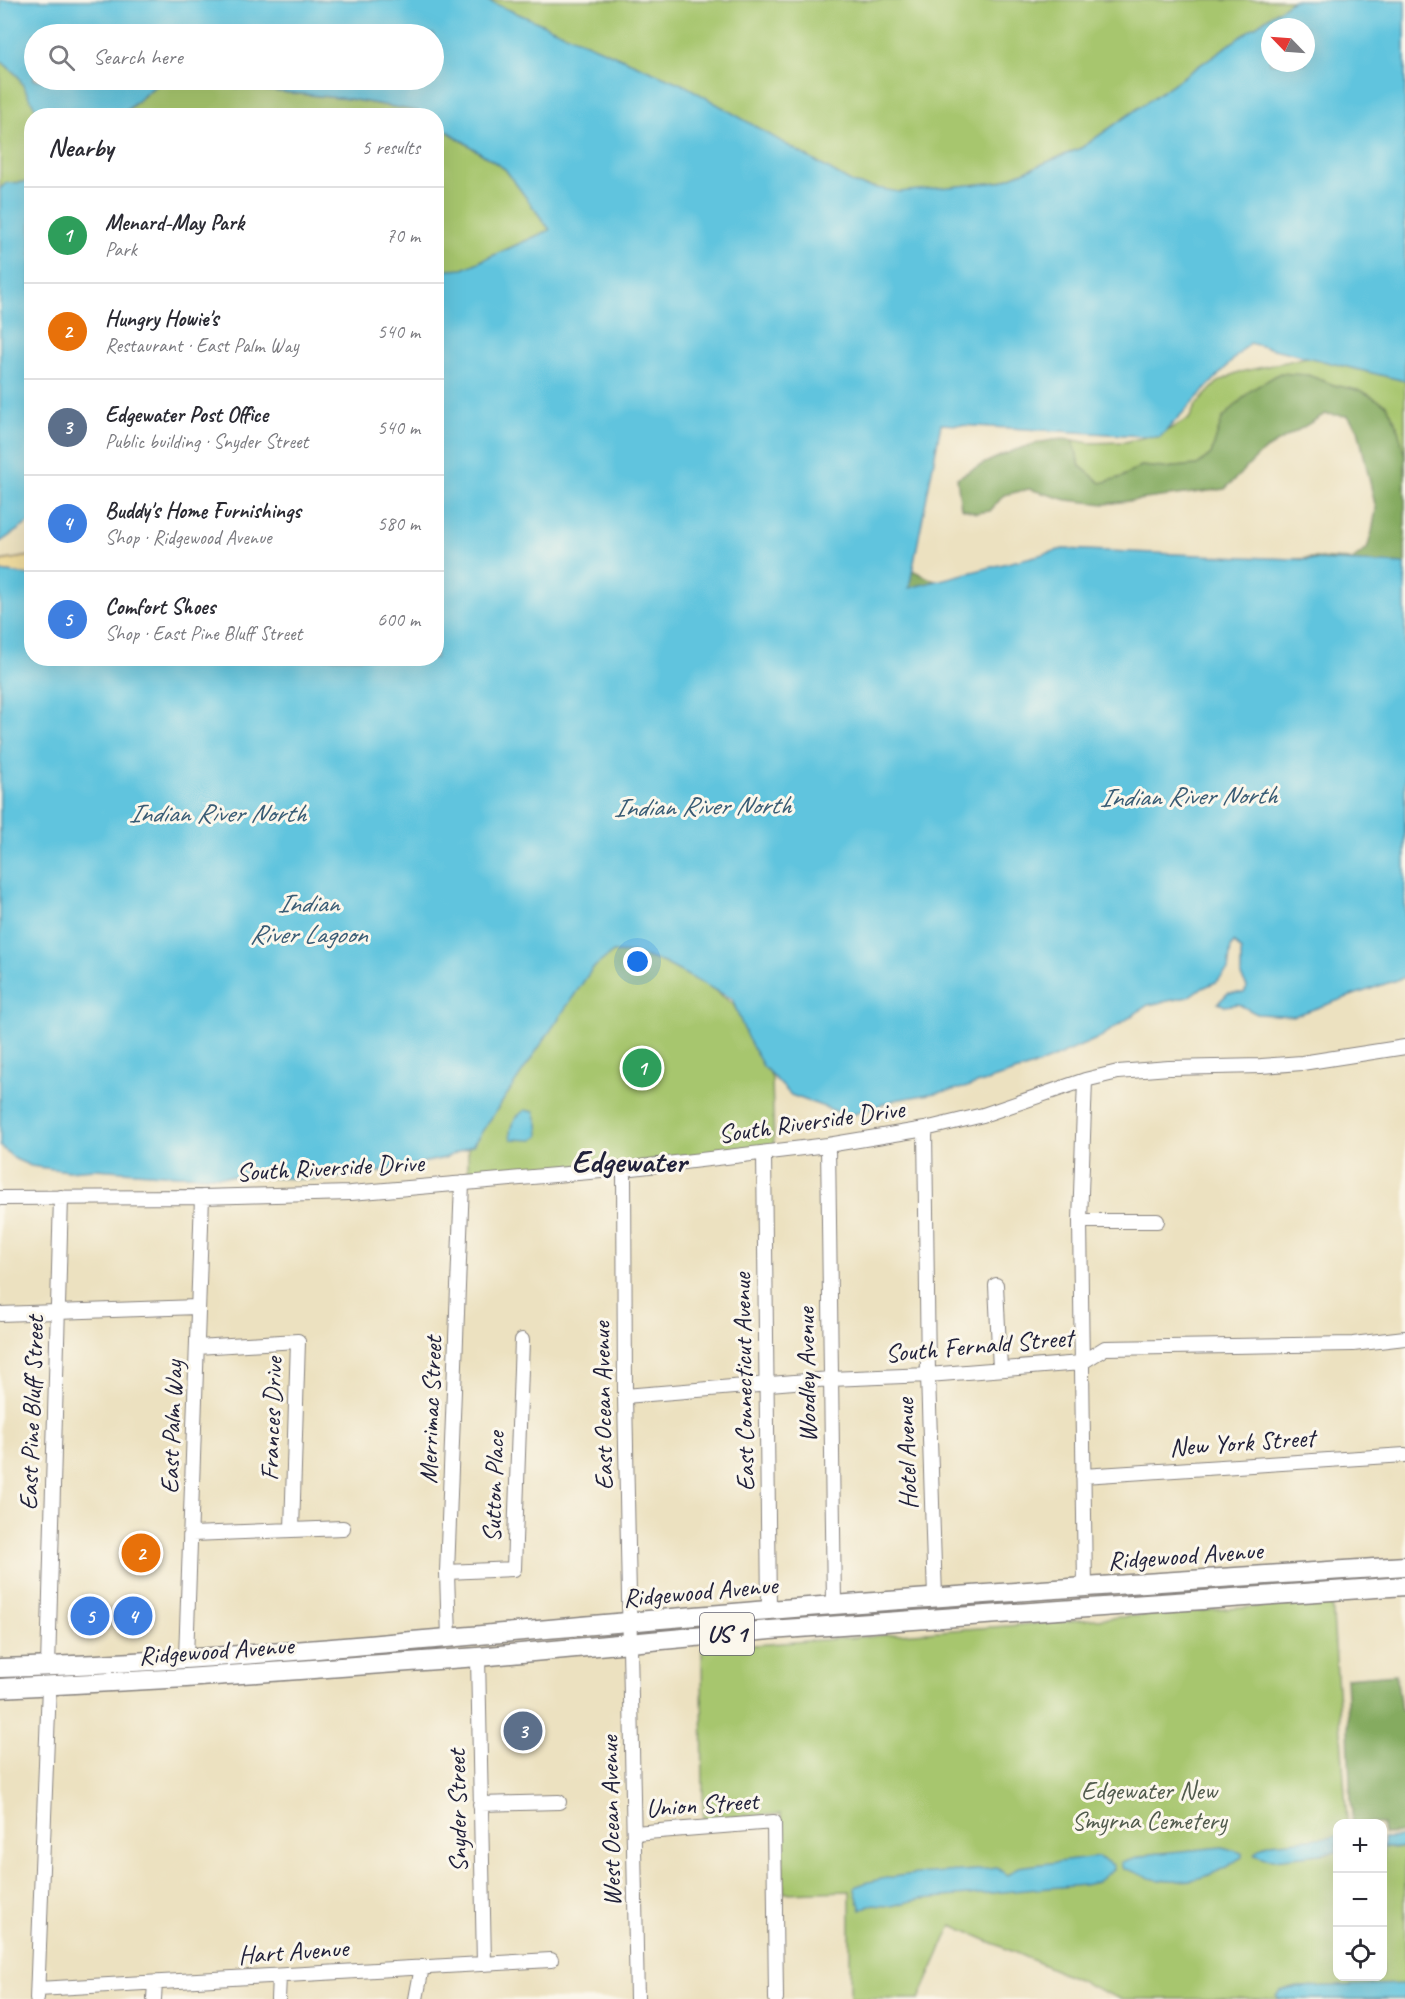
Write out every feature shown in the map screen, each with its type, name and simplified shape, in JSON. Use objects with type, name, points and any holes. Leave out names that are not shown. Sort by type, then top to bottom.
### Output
[{"type":"main road","name":"Ridgewood Avenue","points":[[0,1668],[48,1667],[450,1639],[834,1605],[1405,1566]]},
{"type":"main road","points":[[1341,1590],[1361,1579],[1405,1576]]},
{"type":"main road","points":[[1102,1606],[1116,1594],[1218,1586],[1238,1577]]},
{"type":"main road","name":"Ridgewood Avenue","points":[[0,1688],[478,1657],[770,1630],[1405,1586]]},
{"type":"main road","points":[[958,1616],[970,1606],[1066,1599],[1082,1588]]},
{"type":"main road","points":[[283,1671],[294,1662],[304,1658],[375,1652],[380,1644]]},
{"type":"main road","points":[[57,1685],[75,1675],[173,1670],[186,1658]]},
{"type":"street","name":"South Riverside Drive","points":[[0,1198],[202,1197],[351,1193],[624,1169],[828,1145],[925,1129],[983,1115],[1085,1080],[1118,1072],[1302,1063],[1405,1047]]},
{"type":"street","points":[[1082,1588],[1080,1221],[1085,1080]]},
{"type":"street","name":"Hotel Avenue","points":[[925,1129],[928,1375],[935,1598]]},
{"type":"street","name":"Woodley Avenue","points":[[828,1145],[834,1605]]},
{"type":"street","name":"East Connecticut Avenue","points":[[764,1153],[769,1610]]},
{"type":"street","name":"East Ocean Avenue","points":[[624,1169],[631,1642]]},
{"type":"street","name":"Merrimac Street","points":[[450,1639],[447,1572],[462,1183]]},
{"type":"street","name":"East Pine Bluff Street","points":[[48,1667],[61,1197]]},
{"type":"street","name":"East Palm Way","points":[[186,1658],[202,1197]]},
{"type":"street","points":[[1080,1221],[1157,1221]]},
{"type":"street","points":[[996,1285],[1000,1369]]},
{"type":"street","points":[[0,1314],[197,1307]]},
{"type":"street","name":"South Fernald Street","points":[[626,1396],[830,1379],[928,1375],[1081,1363],[1105,1348],[1353,1344],[1405,1338]]},
{"type":"street","name":"Frances Drive","points":[[197,1347],[298,1341],[292,1528]]},
{"type":"street","name":"Sutton Place","points":[[447,1572],[514,1569],[522,1341]]},
{"type":"street","name":"New York Street","points":[[1083,1476],[1405,1455]]},
{"type":"street","points":[[192,1534],[292,1528],[343,1528]]},
{"type":"street","name":"West Ocean Avenue","points":[[631,1642],[637,1999]]},
{"type":"street","name":"Snyder Street","points":[[478,1657],[484,1964]]},
{"type":"street","points":[[38,1994],[57,1685]]},
{"type":"street","points":[[480,1804],[559,1802]]},
{"type":"street","name":"Union Street","points":[[634,1833],[774,1822],[776,1999]]},
{"type":"street","name":"Hart Avenue","points":[[38,1994],[155,1983],[551,1960]]},
{"type":"street","points":[[416,1999],[422,1966]]},
{"type":"street","points":[[278,1999],[279,1976]]},
{"type":"street","points":[[154,1999],[155,1983]]},
{"type":"green space","points":[[486,0],[1293,0],[1267,18],[1261,18],[1261,22],[1081,148],[999,182],[931,205],[874,187],[854,184],[685,86]]},
{"type":"green space","points":[[0,60],[18,76],[35,108],[24,108],[24,182],[7,183],[0,189]]},
{"type":"green space","points":[[151,90],[260,90],[349,99],[400,108],[130,108]]},
{"type":"green space","points":[[444,129],[505,169],[550,230],[480,261],[473,271],[444,277]]},
{"type":"green space","points":[[1312,356],[1405,373],[1405,456],[1334,385],[1308,375],[1223,419],[1211,454],[1197,465],[1164,468],[1141,466],[1122,477],[1101,483],[1080,466],[1073,440],[1089,443],[1125,442],[1162,433],[1189,419],[1196,405],[1217,383],[1236,373]]},
{"type":"green space","points":[[1280,373],[1308,375],[1334,385],[1362,391],[1387,405],[1397,425],[1405,456],[1405,581],[992,659],[881,569],[910,569],[937,582],[1315,558],[1352,560],[1367,549],[1376,509],[1358,429],[1348,416],[1325,414],[1263,451],[1225,489],[1105,504],[1067,500],[1029,489],[1004,495],[990,511],[976,513],[961,508],[957,478],[997,457],[1046,441],[1073,440],[1080,466],[1101,483],[1122,477],[1141,466],[1164,468],[1197,465],[1211,454],[1222,419],[1251,390]]},
{"type":"green space","points":[[553,947],[660,950],[733,1004],[763,1057],[772,1079],[774,1148],[468,1178],[468,1139]]},
{"type":"green space","name":"Edgewater New Smyrna Cemetery","points":[[1332,1601],[1347,1819],[1333,1819],[1333,1981],[1387,1981],[1387,1848],[1405,1848],[1405,1999],[1121,1999],[952,1925],[919,1999],[850,1999],[850,1891],[784,1893],[781,1814],[703,1819],[702,1649]]},
{"type":"green space","points":[[1396,1674],[1401,1710],[1405,1713],[1405,1833],[1387,1834],[1387,1819],[1353,1819],[1346,1678]]},
{"type":"sand","points":[[24,557],[24,574],[0,571],[0,561]]},
{"type":"water","name":"Indian River Lagoon","points":[[0,0],[486,0],[686,86],[854,184],[899,192],[999,182],[1081,148],[1261,22],[1261,72],[1315,72],[1315,18],[1267,18],[1293,0],[1405,0],[1405,381],[1249,343],[1160,437],[941,424],[909,588],[1063,549],[1405,564],[1405,977],[1294,1016],[1257,1014],[1238,1004],[1225,1006],[1218,1003],[1228,993],[1244,993],[1247,987],[1241,976],[1241,951],[1234,942],[1231,947],[1228,970],[1216,982],[1188,997],[1148,1005],[1099,1038],[1037,1065],[964,1088],[895,1100],[849,1116],[791,1095],[763,1066],[747,1037],[732,999],[664,963],[634,953],[613,952],[592,969],[473,1145],[445,1158],[361,1176],[312,1179],[176,1175],[95,1169],[68,1171],[31,1166],[15,1159],[0,1146],[0,571],[24,574],[24,666],[444,666],[444,270],[463,269],[550,230],[505,169],[444,129],[444,108],[400,108],[349,99],[260,90],[444,90],[444,24],[24,24],[24,87],[18,76],[0,60]]},
{"type":"water","name":"Indian River Lagoon","points":[[26,90],[150,90],[129,108],[35,108]]},
{"type":"water","points":[[24,182],[24,526],[0,542],[0,189],[6,183]]},
{"type":"water","points":[[525,1110],[534,1112],[539,1136],[533,1140],[511,1139],[510,1130],[513,1123]]},
{"type":"water","points":[[1333,1836],[1333,1852],[1274,1859],[1255,1854],[1260,1848],[1270,1843]]},
{"type":"water","points":[[1405,1837],[1405,1848],[1387,1848],[1387,1838]]},
{"type":"water","points":[[1223,1847],[1242,1853],[1242,1857],[1218,1871],[1191,1880],[1154,1879],[1123,1869],[1121,1863],[1150,1854]]},
{"type":"water","points":[[1098,1857],[1113,1865],[1114,1869],[1097,1882],[1084,1885],[921,1899],[891,1906],[869,1905],[861,1910],[854,1887],[888,1878],[924,1873],[997,1868],[1007,1875],[1018,1867]]},
{"type":"water","points":[[1405,1984],[1405,1999],[1279,1999],[1276,1996],[1281,1991],[1298,1987]]},
{"type":"place","name":"Menard-May Park","points":[[642,1068]]},
{"type":"place","name":"Hungry Howie's","points":[[141,1553]]},
{"type":"place","name":"Comfort Shoes","points":[[90,1616]]},
{"type":"place","name":"Buddy's Home Furnishings","points":[[133,1616]]},
{"type":"place","name":"Edgewater Post Office","points":[[523,1731]]},
{"type":"district","name":"Edgewater","points":[[629,1161]]},
{"type":"water label","name":"Indian River North","points":[[1188,796]]},
{"type":"water label","name":"Indian River North","points":[[702,806]]},
{"type":"water label","name":"Indian River North","points":[[217,813]]}]
